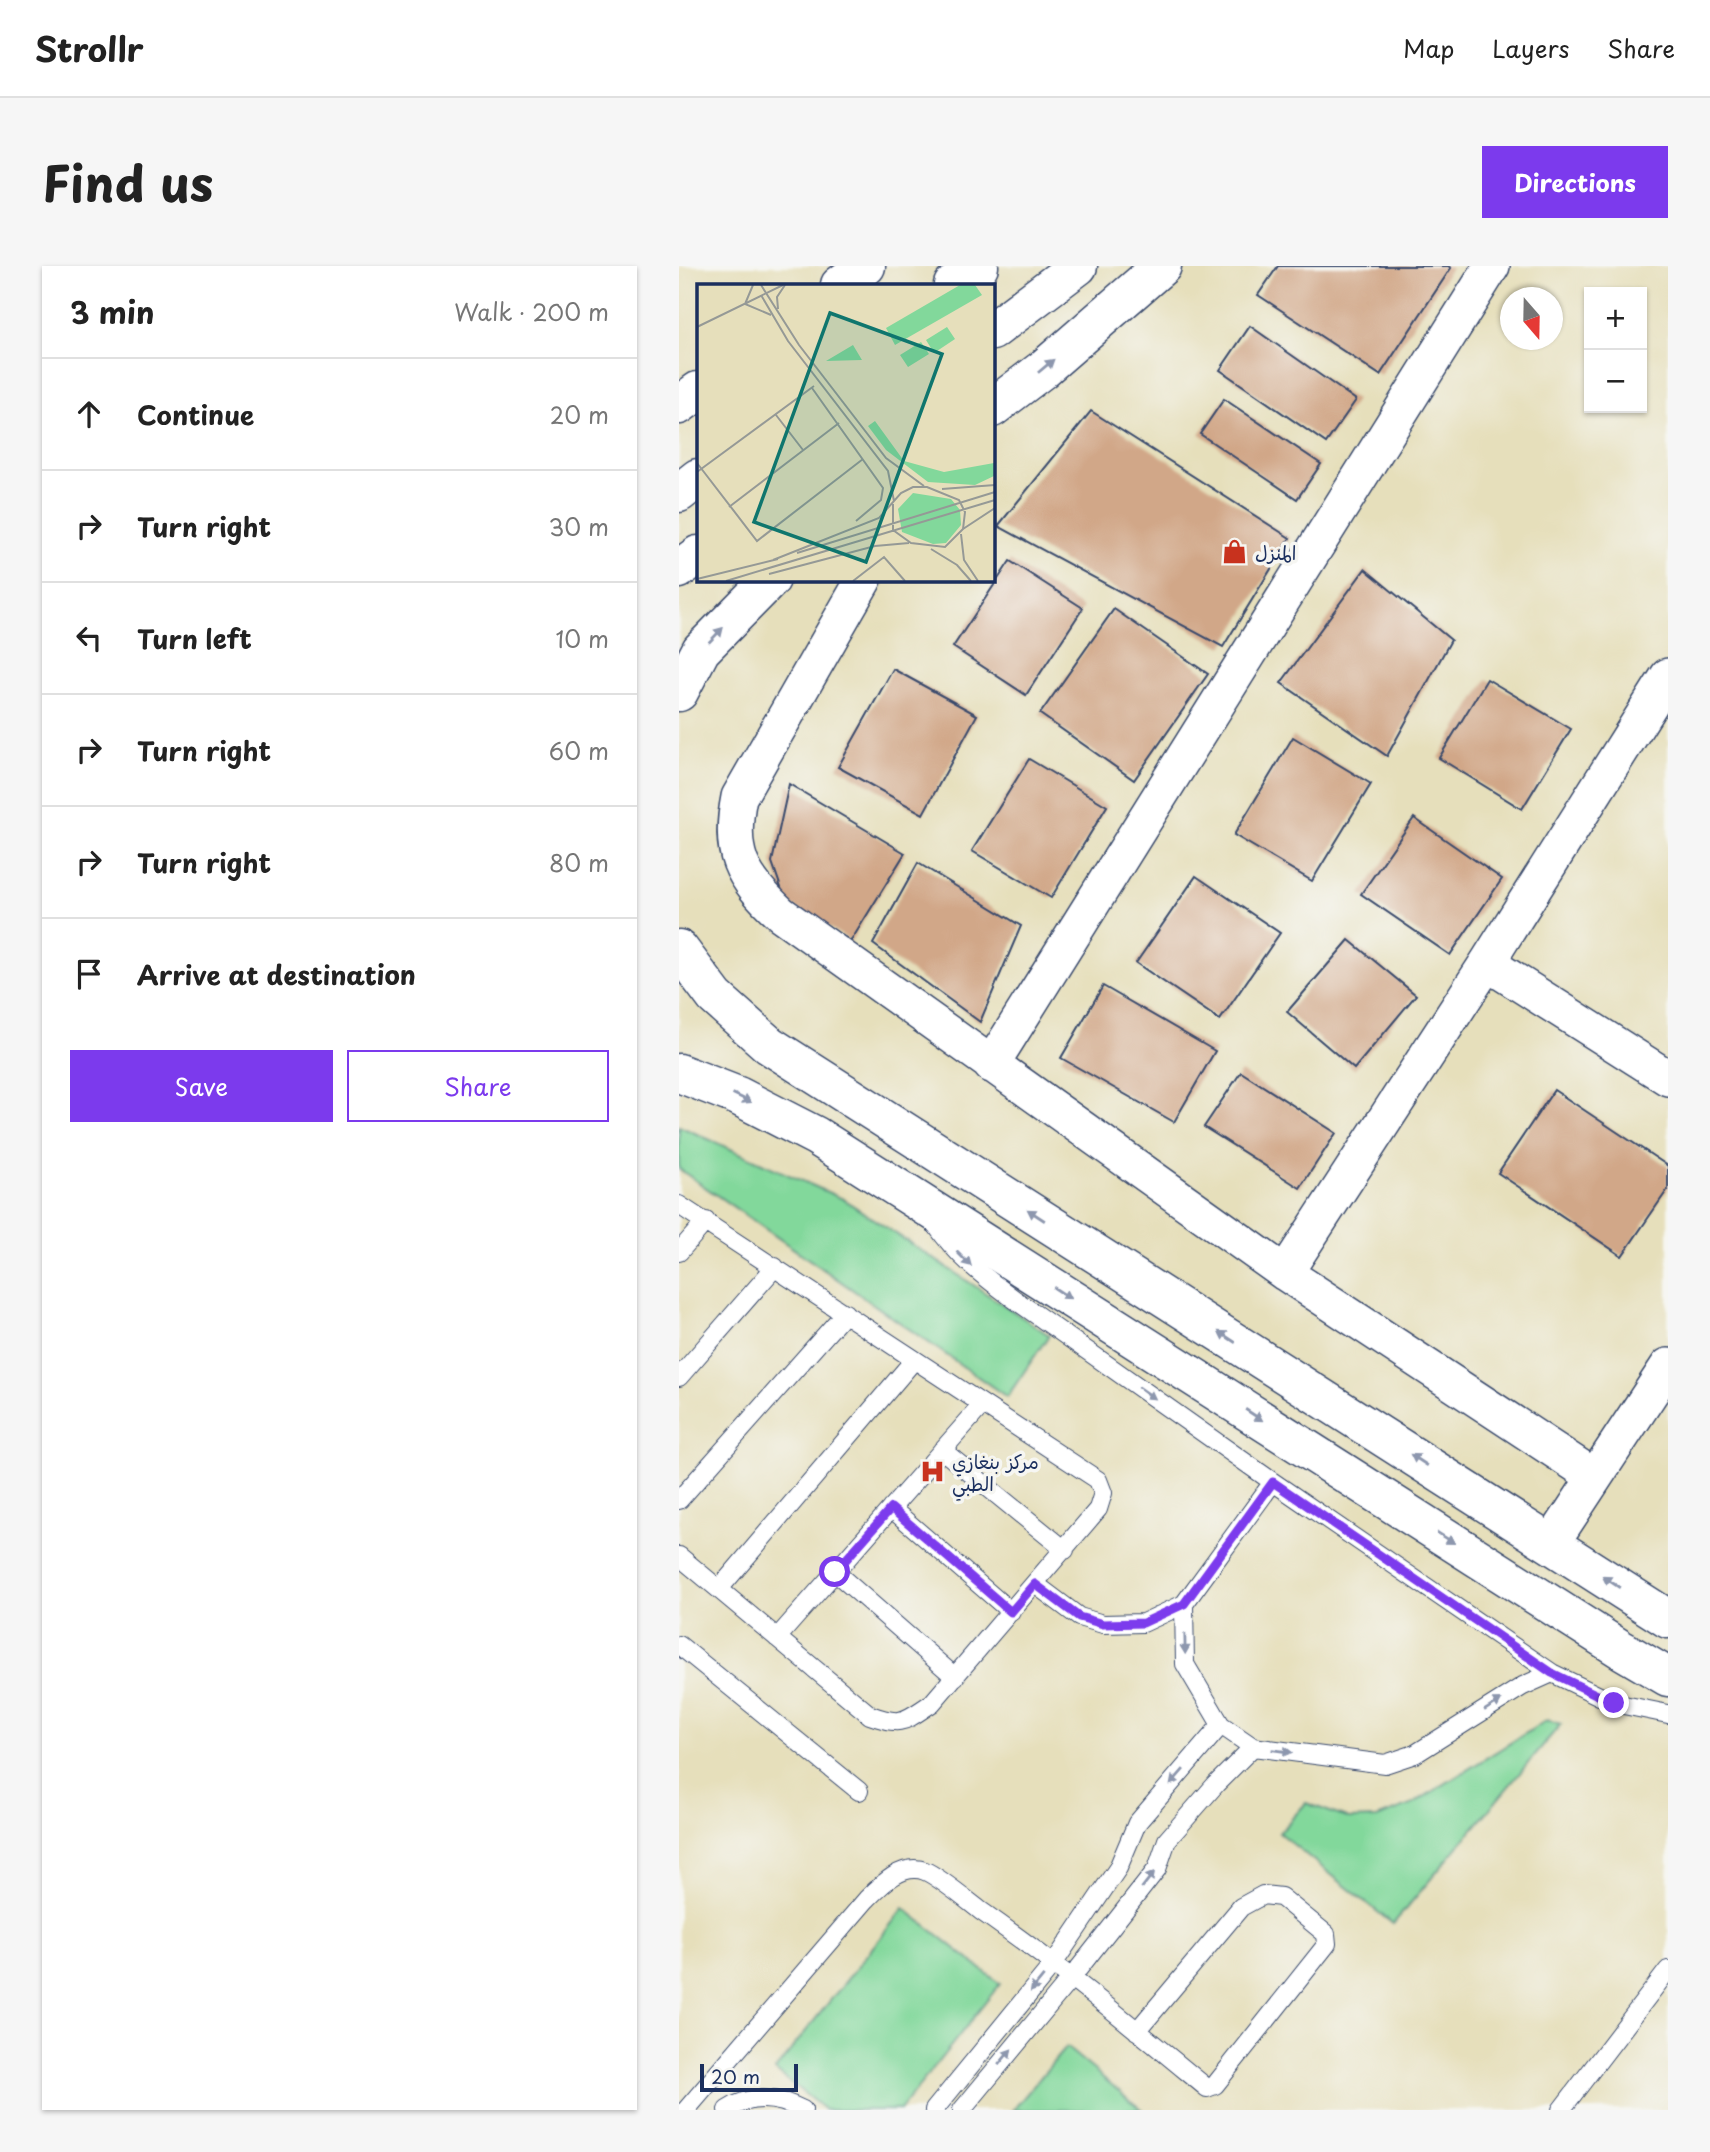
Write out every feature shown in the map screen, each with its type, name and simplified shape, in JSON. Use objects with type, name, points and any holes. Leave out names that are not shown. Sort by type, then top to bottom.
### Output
[{"type":"highway","points":[[841,284],[866,266]]},
{"type":"highway","points":[[954,284],[979,266]]},
{"type":"highway","points":[[994,329],[1078,266]]},
{"type":"highway","points":[[994,406],[1042,369],[1161,266]]},
{"type":"highway","points":[[679,405],[697,392]]},
{"type":"highway","points":[[679,492],[697,479]]},
{"type":"highway","points":[[679,569],[697,556]]},
{"type":"highway","points":[[679,692],[701,650],[769,581]]},
{"type":"highway","points":[[679,949],[715,997],[769,1045],[1668,1619]]},
{"type":"highway","points":[[679,1073],[738,1096],[817,1136],[1668,1677]]},
{"type":"street","points":[[992,1065],[1492,266]]},
{"type":"street","points":[[863,581],[739,797],[734,824],[737,851],[745,874],[758,893],[781,914],[1285,1273],[1595,1477]]},
{"type":"street","points":[[1285,1273],[1487,963],[1668,676]]},
{"type":"street","points":[[1487,963],[1668,1078]]},
{"type":"street","points":[[1551,1544],[1668,1366]]},
{"type":"lane","points":[[679,1205],[1098,1480],[1103,1493],[1098,1509],[1065,1550],[932,1703],[909,1718],[893,1723],[870,1715],[679,1556]]},
{"type":"lane","points":[[923,1205],[949,1244],[975,1270],[1273,1482],[1552,1673],[1614,1703],[1668,1714]]},
{"type":"lane","points":[[679,1252],[706,1221]]},
{"type":"lane","points":[[679,1377],[775,1267]]},
{"type":"lane","points":[[679,1500],[845,1314]]},
{"type":"lane","points":[[719,1589],[913,1360]]},
{"type":"lane","points":[[777,1638],[982,1405]]},
{"type":"lane","points":[[942,1450],[1065,1550]]},
{"type":"lane","points":[[1035,1584],[1079,1617],[1103,1624],[1143,1623],[1184,1604],[1273,1482]]},
{"type":"lane","points":[[891,1508],[1011,1612]]},
{"type":"lane","points":[[835,1572],[955,1677]]},
{"type":"lane","points":[[1184,1604],[1185,1664],[1221,1725],[1253,1747],[1385,1765],[1415,1754],[1523,1686],[1552,1673]]},
{"type":"lane","points":[[679,1645],[859,1791]]},
{"type":"lane","points":[[934,2110],[1054,1963],[1118,1868],[1137,1823],[1221,1725]]},
{"type":"lane","points":[[962,2110],[1157,1869],[1167,1840],[1253,1747]]},
{"type":"lane","points":[[686,2110],[866,1900],[888,1879],[906,1871],[924,1870],[1054,1963],[1072,1977],[1137,2031],[1207,2088],[1215,2085],[1327,1944],[1326,1934],[1281,1897],[1263,1895],[1241,1907],[1137,2031]]},
{"type":"lane","points":[[1561,2110],[1668,1970]]},
{"type":"lane","points":[[727,2110],[743,2101],[760,2099],[785,2101],[803,2110]]},
{"type":"green space","points":[[679,1126],[843,1199],[1049,1335],[1007,1397],[679,1169]]},
{"type":"green space","points":[[1547,1720],[1561,1724],[1393,1924],[1279,1833],[1306,1803],[1349,1819],[1377,1818],[1411,1805]]},
{"type":"green space","points":[[904,1908],[1000,1984],[900,2110],[825,2110],[775,2070]]},
{"type":"green space","points":[[1066,2047],[1142,2110],[1013,2110]]},
{"type":"building","points":[[1278,266],[1451,268],[1380,375],[1258,295]]},
{"type":"building","points":[[1250,326],[1356,400],[1326,443],[1220,370]]},
{"type":"building","points":[[1224,399],[1321,464],[1297,499],[1200,434]]},
{"type":"building","points":[[1091,411],[1290,538],[1223,647],[998,526]]},
{"type":"building","points":[[1010,561],[1083,608],[1026,695],[953,647]]},
{"type":"building","points":[[1365,569],[1451,640],[1387,756],[1281,683]]},
{"type":"building","points":[[1114,609],[1208,674],[1134,780],[1040,714]]},
{"type":"building","points":[[893,669],[977,715],[923,814],[838,767]]},
{"type":"building","points":[[1487,679],[1571,729],[1522,809],[1439,758]]},
{"type":"building","points":[[1293,737],[1371,784],[1312,881],[1234,835]]},
{"type":"building","points":[[1029,759],[1107,806],[1051,898],[972,851]]},
{"type":"building","points":[[789,784],[905,853],[851,941],[786,902],[772,862]]},
{"type":"building","points":[[1414,818],[1502,879],[1450,955],[1361,894]]},
{"type":"building","points":[[918,863],[1021,926],[980,1022],[873,944]]},
{"type":"building","points":[[1196,876],[1280,933],[1220,1020],[1136,963]]},
{"type":"building","points":[[1349,940],[1416,995],[1354,1069],[1287,1012]]},
{"type":"building","points":[[1103,986],[1215,1051],[1174,1122],[1061,1058]]},
{"type":"building","points":[[1241,1072],[1336,1133],[1300,1188],[1204,1127]]},
{"type":"building","points":[[1554,1090],[1668,1166],[1668,1189],[1622,1256],[1498,1173]]},
{"type":"place","name":"المنزل","points":[[1235,552]]},
{"type":"place","name":"مركز بنغازي الطبي","points":[[932,1472]]},
{"type":"route","points":[[835,1572],[891,1508],[1011,1612],[1035,1584],[1079,1617],[1103,1624],[1143,1623],[1184,1604],[1273,1482],[1552,1673],[1614,1703]]}]
